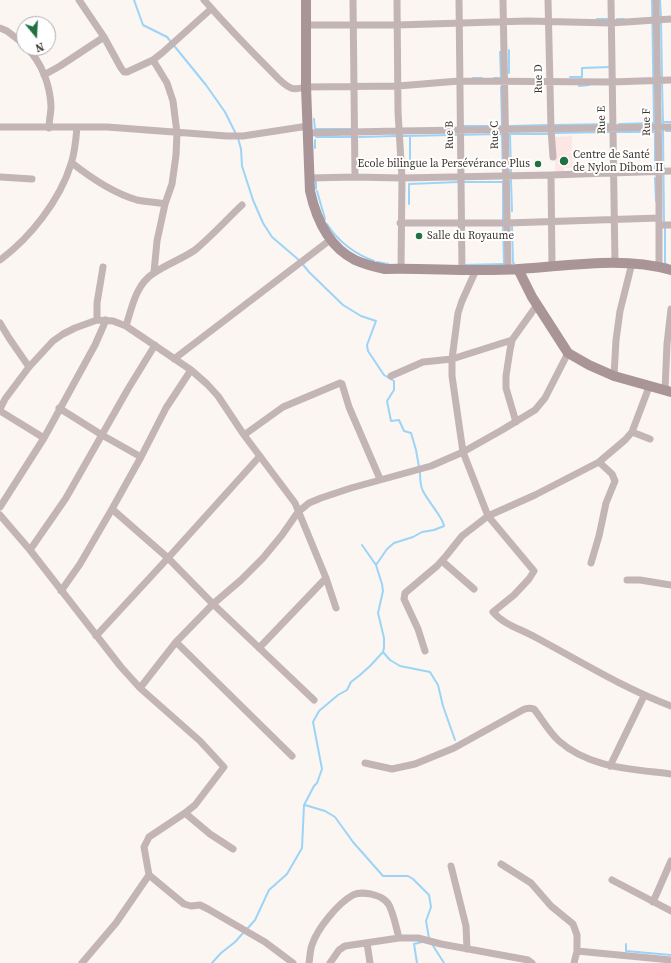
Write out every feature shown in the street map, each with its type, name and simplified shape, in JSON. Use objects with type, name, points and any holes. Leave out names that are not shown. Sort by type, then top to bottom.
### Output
[{"type":"main road","points":[[306,0],[306,87],[309,178],[312,203],[330,240],[354,260],[370,266],[385,269],[476,270],[615,263],[646,264],[671,270]]},
{"type":"main road","points":[[513,269],[568,353],[589,365],[614,376],[649,387],[668,391]]},
{"type":"street","points":[[79,0],[104,37],[124,72],[128,72],[153,60],[181,38],[211,9]]},
{"type":"street","points":[[204,0],[211,9],[286,85],[297,89],[306,87],[398,86],[459,81],[611,82],[671,80]]},
{"type":"street","points":[[353,0],[355,177]]},
{"type":"street","points":[[396,0],[398,25],[399,130],[402,178],[400,223],[401,269]]},
{"type":"street","name":"Rue B","points":[[459,0],[462,269]]},
{"type":"street","name":"Rue C","points":[[503,0],[507,223],[513,269]]},
{"type":"street","name":"Rue D","points":[[548,0],[553,157]]},
{"type":"street","name":"Rue E","points":[[610,0],[615,263]]},
{"type":"street","name":"Rue F","points":[[656,0],[659,267]]},
{"type":"street","points":[[306,25],[398,25],[504,22],[611,23],[671,19]]},
{"type":"street","points":[[0,28],[7,30],[16,37]]},
{"type":"street","points":[[44,75],[104,37]]},
{"type":"street","points":[[34,56],[44,75],[51,106],[49,128]]},
{"type":"street","points":[[153,60],[167,84],[173,101],[178,133],[172,184],[165,204],[157,241],[154,272]]},
{"type":"street","points":[[0,126],[49,128],[107,127],[178,133],[242,136],[308,130],[354,132],[399,130],[671,127]]},
{"type":"street","points":[[1,258],[15,249],[44,214],[58,193],[72,163],[77,127]]},
{"type":"street","points":[[72,163],[97,181],[121,193],[138,200],[165,204]]},
{"type":"street","points":[[309,178],[551,176],[671,171]]},
{"type":"street","points":[[551,176],[552,267]]},
{"type":"street","points":[[0,177],[32,179]]},
{"type":"street","points":[[126,326],[140,287],[146,279],[154,272],[193,251],[242,205]]},
{"type":"street","points":[[400,223],[507,223],[614,219],[659,222],[671,225]]},
{"type":"street","points":[[174,358],[330,240]]},
{"type":"street","points":[[614,376],[616,340],[620,311],[632,264]]},
{"type":"street","points":[[98,320],[97,303],[103,267]]},
{"type":"street","points":[[476,270],[458,313],[452,359],[452,376],[463,452],[488,516],[534,571],[534,573],[514,595],[494,611],[494,614],[504,622],[644,696],[671,706]]},
{"type":"street","points":[[516,422],[506,388],[507,369],[512,340],[537,305]]},
{"type":"street","points":[[668,391],[667,344],[671,309]]},
{"type":"street","points":[[44,438],[0,410],[2,396],[53,341],[63,334],[98,320],[116,322],[126,326],[191,370],[218,396],[244,435],[290,496],[326,578],[336,608]]},
{"type":"street","points":[[0,507],[44,438],[59,408],[95,345],[106,320]]},
{"type":"street","points":[[0,322],[29,367]]},
{"type":"street","points":[[391,376],[423,362],[452,359],[512,340]]},
{"type":"street","points":[[30,550],[66,498],[128,389],[155,345]]},
{"type":"street","points":[[140,688],[176,642],[213,604],[241,580],[263,558],[298,512],[309,503],[380,479],[431,466],[463,452],[516,422],[535,410],[545,398],[568,353]]},
{"type":"street","points":[[61,591],[80,564],[141,457],[166,408],[191,370]]},
{"type":"street","points":[[244,435],[282,408],[340,383],[342,384],[349,407],[380,479]]},
{"type":"street","points":[[425,651],[418,629],[403,596],[405,593],[442,561],[462,536],[488,516],[535,495],[599,462],[625,440],[632,432],[649,387]]},
{"type":"street","points":[[59,408],[141,457]]},
{"type":"street","points":[[632,432],[650,440]]},
{"type":"street","points":[[96,636],[260,456]]},
{"type":"street","points":[[591,563],[599,536],[606,503],[615,481],[612,474],[599,462]]},
{"type":"street","points":[[112,509],[168,558],[213,604],[314,700]]},
{"type":"street","points":[[0,514],[121,667],[140,688],[191,732],[224,766],[195,805],[148,837],[144,847],[149,875],[184,904],[191,906],[200,905],[208,909],[265,942],[288,962]]},
{"type":"street","points":[[442,561],[474,589]]},
{"type":"street","points":[[259,648],[326,578]]},
{"type":"street","points":[[627,580],[640,580],[671,585]]},
{"type":"street","points":[[176,642],[292,756]]},
{"type":"street","points":[[610,766],[644,696]]},
{"type":"street","points":[[365,763],[392,769],[415,764],[454,748],[526,708],[530,708],[534,710],[558,740],[572,751],[588,759],[610,766],[671,774]]},
{"type":"street","points":[[185,813],[210,834],[233,849]]},
{"type":"street","points":[[653,902],[671,861]]},
{"type":"street","points":[[501,864],[531,883],[551,906],[573,924],[577,935],[577,951],[574,963]]},
{"type":"street","points":[[451,866],[466,926],[467,948]]},
{"type":"street","points":[[82,963],[116,923],[149,875]]},
{"type":"street","points":[[612,880],[671,911]]},
{"type":"street","points":[[309,963],[312,945],[324,924],[341,905],[354,895],[361,893],[367,893],[384,899],[389,905],[399,938]]},
{"type":"street","points":[[330,963],[339,950],[345,946],[399,938],[418,938],[441,944],[528,960],[532,963]]},
{"type":"street","points":[[367,943],[370,963]]},
{"type":"street","points":[[577,951],[671,960]]},
{"type":"shaded area","name":"Centre de Santé de Nylon Dibom II","points":[[572,136],[572,151],[566,152],[572,153],[573,168],[564,168],[564,172],[555,172],[555,137]]},
{"type":"waterway","points":[[134,0],[143,25],[167,37],[206,85],[225,112],[236,134]]},
{"type":"waterway","points":[[619,124],[654,123],[652,0]]},
{"type":"waterway","points":[[660,0],[661,18]]},
{"type":"waterway","points":[[597,19],[609,19]]},
{"type":"waterway","points":[[617,19],[624,19]]},
{"type":"waterway","points":[[661,22],[662,78]]},
{"type":"waterway","points":[[509,50],[509,73]]},
{"type":"waterway","points":[[500,52],[501,78]]},
{"type":"waterway","points":[[570,77],[582,77],[582,68],[610,67]]},
{"type":"waterway","points":[[473,78],[482,78]]},
{"type":"waterway","points":[[494,78],[501,78]]},
{"type":"waterway","points":[[662,82],[663,123]]},
{"type":"waterway","points":[[579,86],[589,85]]},
{"type":"waterway","points":[[501,87],[502,126]]},
{"type":"waterway","points":[[314,119],[315,129]]},
{"type":"waterway","points":[[663,122],[671,122]]},
{"type":"waterway","points":[[554,125],[611,124]]},
{"type":"waterway","points":[[510,126],[549,125]]},
{"type":"waterway","points":[[462,126],[501,126]]},
{"type":"waterway","points":[[315,129],[352,129]]},
{"type":"waterway","points":[[663,131],[664,222]]},
{"type":"waterway","points":[[666,131],[671,131]]},
{"type":"waterway","points":[[555,133],[609,132]]},
{"type":"waterway","points":[[617,132],[655,132],[655,169]]},
{"type":"waterway","points":[[403,136],[502,134]]},
{"type":"waterway","points":[[510,134],[511,174]]},
{"type":"waterway","points":[[511,134],[550,134]]},
{"type":"waterway","points":[[502,135],[503,174]]},
{"type":"waterway","points":[[359,137],[397,136]]},
{"type":"waterway","points":[[410,136],[410,160]]},
{"type":"waterway","points":[[316,137],[352,137]]},
{"type":"waterway","points":[[238,138],[241,149],[242,166],[253,200],[263,223],[272,237],[300,261],[309,272],[343,305],[361,316],[376,321],[367,345],[368,351],[384,375],[394,381],[394,390],[387,401],[391,421],[399,420],[404,431],[411,433],[419,467]]},
{"type":"waterway","points":[[315,140],[315,148]]},
{"type":"waterway","points":[[655,178],[656,201]]},
{"type":"waterway","points":[[511,180],[512,211]]},
{"type":"waterway","points":[[316,181],[316,189]]},
{"type":"waterway","points":[[503,181],[503,221]]},
{"type":"waterway","points":[[409,204],[409,184],[459,182]]},
{"type":"waterway","points":[[464,182],[503,182]]},
{"type":"waterway","points":[[317,191],[325,219]]},
{"type":"waterway","points":[[327,224],[336,236],[348,246],[360,255],[374,261]]},
{"type":"waterway","points":[[512,225],[514,263]]},
{"type":"waterway","points":[[503,226],[504,264]]},
{"type":"waterway","points":[[665,227],[665,263],[668,265]]},
{"type":"waterway","points":[[377,262],[388,264]]},
{"type":"waterway","points":[[464,265],[505,264]]},
{"type":"waterway","points":[[376,565],[387,549],[394,543],[413,537],[422,532],[434,530],[444,526],[422,489],[420,472]]},
{"type":"waterway","points":[[247,929],[255,920],[269,890],[287,874],[302,848],[304,805],[317,783],[322,769],[313,722],[319,711],[338,695],[347,690],[351,682],[370,666],[383,652],[384,638],[378,613],[383,591],[382,584],[376,565],[362,545]]},
{"type":"waterway","points":[[383,652],[390,660],[400,666],[430,672],[438,685],[443,706],[455,740]]},
{"type":"waterway","points":[[305,805],[325,811],[335,817],[353,842],[383,876],[408,876],[429,895],[431,907],[426,921],[429,938]]},
{"type":"waterway","points":[[212,963],[244,932]]},
{"type":"waterway","points":[[417,963],[414,944],[422,942]]},
{"type":"waterway","points":[[432,944],[444,963]]},
{"type":"waterway","points":[[626,944],[626,951],[671,955]]},
{"type":"place","name":"Centre de Santé de Nylon Dibom II","points":[[564,161]]},
{"type":"place","name":"Ecole bilingue la Persévérance Plus","points":[[538,164]]},
{"type":"place","name":"Salle du Royaume","points":[[419,236]]}]
